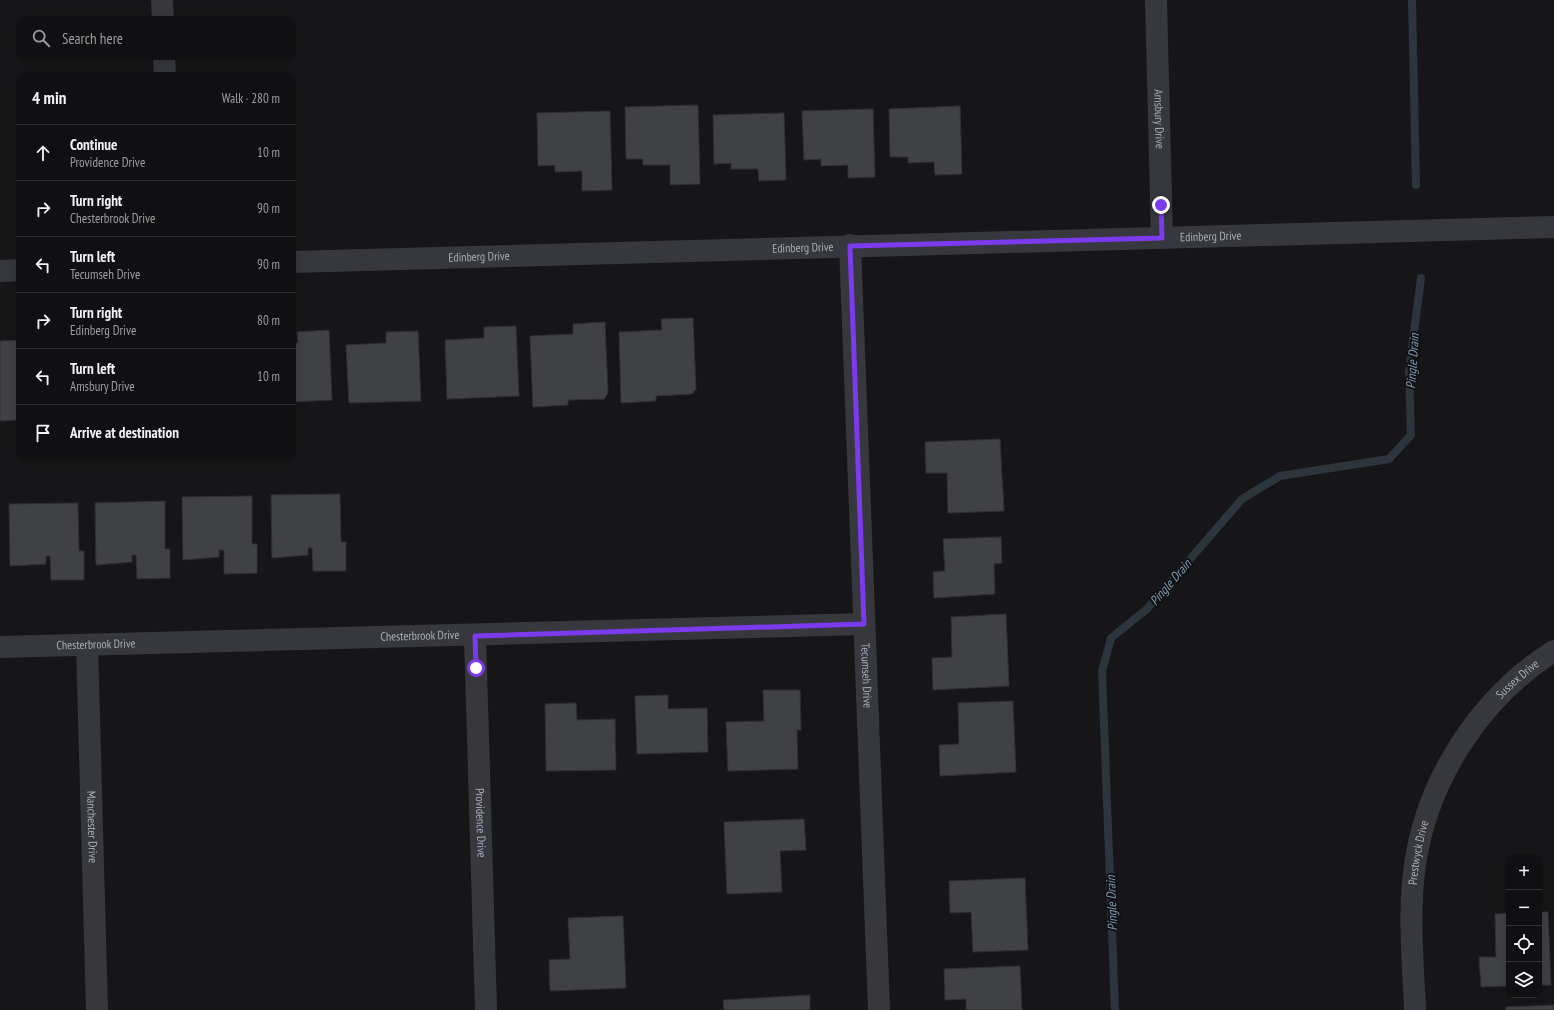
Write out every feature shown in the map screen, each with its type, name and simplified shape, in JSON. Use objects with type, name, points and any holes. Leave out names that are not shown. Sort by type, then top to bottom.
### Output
[{"type":"street","points":[[162,0],[163,16]]},
{"type":"street","name":"Amsbury Drive","points":[[1156,0],[1162,238]]},
{"type":"street","points":[[164,60],[165,72]]},
{"type":"street","name":"Edinberg Drive","points":[[296,262],[1554,227]]},
{"type":"street","name":"Tecumseh Drive","points":[[850,246],[879,1010]]},
{"type":"street","points":[[0,271],[16,270]]},
{"type":"street","name":"Chesterbrook Drive","points":[[0,647],[475,636],[864,624]]},
{"type":"street","name":"Providence Drive","points":[[475,636],[486,1010]]},
{"type":"street","name":"Manchester Drive","points":[[87,645],[98,1010]]},
{"type":"street","name":"Sussex Drive","points":[[1485,712],[1511,684],[1539,660],[1554,651]]},
{"type":"street","name":"Prestwyck Drive","points":[[1415,1010],[1412,900],[1421,833],[1432,801],[1445,772],[1464,740],[1485,712]]},
{"type":"building","points":[[698,105],[700,184],[670,185],[670,165],[643,165],[643,159],[626,159],[625,107]]},
{"type":"building","points":[[960,106],[962,174],[935,175],[934,162],[908,163],[908,157],[890,157],[889,109]]},
{"type":"building","points":[[873,109],[875,177],[848,178],[848,165],[821,166],[821,159],[804,160],[802,111]]},
{"type":"building","points":[[610,111],[612,190],[582,191],[582,171],[555,172],[555,165],[538,166],[537,113]]},
{"type":"building","points":[[784,113],[786,180],[759,181],[758,169],[731,169],[731,163],[714,164],[713,115]]},
{"type":"building","points":[[693,318],[696,389],[692,394],[656,396],[656,401],[621,403],[619,332],[662,330],[661,319]]},
{"type":"building","points":[[605,322],[608,393],[604,399],[568,400],[568,405],[533,407],[530,336],[573,334],[573,324]]},
{"type":"building","points":[[516,326],[519,396],[447,399],[445,340],[484,338],[484,327]]},
{"type":"building","points":[[329,330],[332,400],[296,402],[297,332]]},
{"type":"building","points":[[418,331],[421,401],[349,403],[346,345],[386,343],[386,332]]},
{"type":"building","points":[[16,340],[16,420],[0,421],[0,341]]},
{"type":"building","points":[[1000,439],[1004,511],[948,513],[947,473],[926,473],[925,442]]},
{"type":"building","points":[[340,494],[341,542],[346,542],[346,571],[313,571],[312,548],[308,548],[308,555],[272,558],[271,495]]},
{"type":"building","points":[[252,496],[252,544],[257,544],[257,573],[224,574],[224,550],[219,550],[219,557],[183,560],[182,497]]},
{"type":"building","points":[[165,501],[165,549],[170,549],[170,578],[137,579],[136,555],[132,555],[132,562],[96,565],[95,503]]},
{"type":"building","points":[[78,503],[79,551],[84,551],[84,580],[51,580],[50,556],[46,556],[46,564],[10,566],[9,504]]},
{"type":"building","points":[[1001,537],[1002,563],[994,564],[995,594],[934,598],[933,572],[945,571],[943,539]]},
{"type":"building","points":[[1006,614],[1009,686],[933,690],[932,658],[952,657],[951,617]]},
{"type":"building","points":[[763,690],[800,690],[801,730],[797,730],[798,769],[728,771],[726,722],[764,721]]},
{"type":"building","points":[[668,695],[668,709],[707,708],[708,752],[637,754],[635,696]]},
{"type":"building","points":[[1013,701],[1016,772],[940,776],[939,745],[959,744],[958,703]]},
{"type":"building","points":[[576,703],[577,720],[615,719],[616,770],[546,771],[545,704]]},
{"type":"building","points":[[804,819],[806,850],[780,851],[782,892],[727,894],[724,822]]},
{"type":"building","points":[[1025,878],[1028,950],[973,952],[971,912],[950,913],[949,881]]},
{"type":"building","points":[[1542,912],[1548,912],[1551,985],[1542,985]]},
{"type":"building","points":[[1506,913],[1506,986],[1481,987],[1479,957],[1496,957],[1495,914]]},
{"type":"building","points":[[623,916],[626,988],[550,991],[549,960],[570,959],[568,918]]},
{"type":"building","points":[[1020,966],[1022,1010],[966,1010],[966,999],[945,1000],[944,969]]},
{"type":"building","points":[[810,995],[810,1010],[724,1010],[723,1000]]},
{"type":"building","points":[[1554,1005],[1554,1010],[1506,1010],[1506,1007]]},
{"type":"waterway","name":"Pingle Drain","points":[[1412,0],[1416,185]]},
{"type":"waterway","name":"Pingle Drain","points":[[1115,1010],[1102,671],[1111,638],[1147,609],[1242,499],[1280,476],[1389,459],[1411,435],[1409,371],[1421,278]]},
{"type":"route","points":[[476,668],[475,636],[864,624],[850,246],[1162,238],[1161,205]]}]
